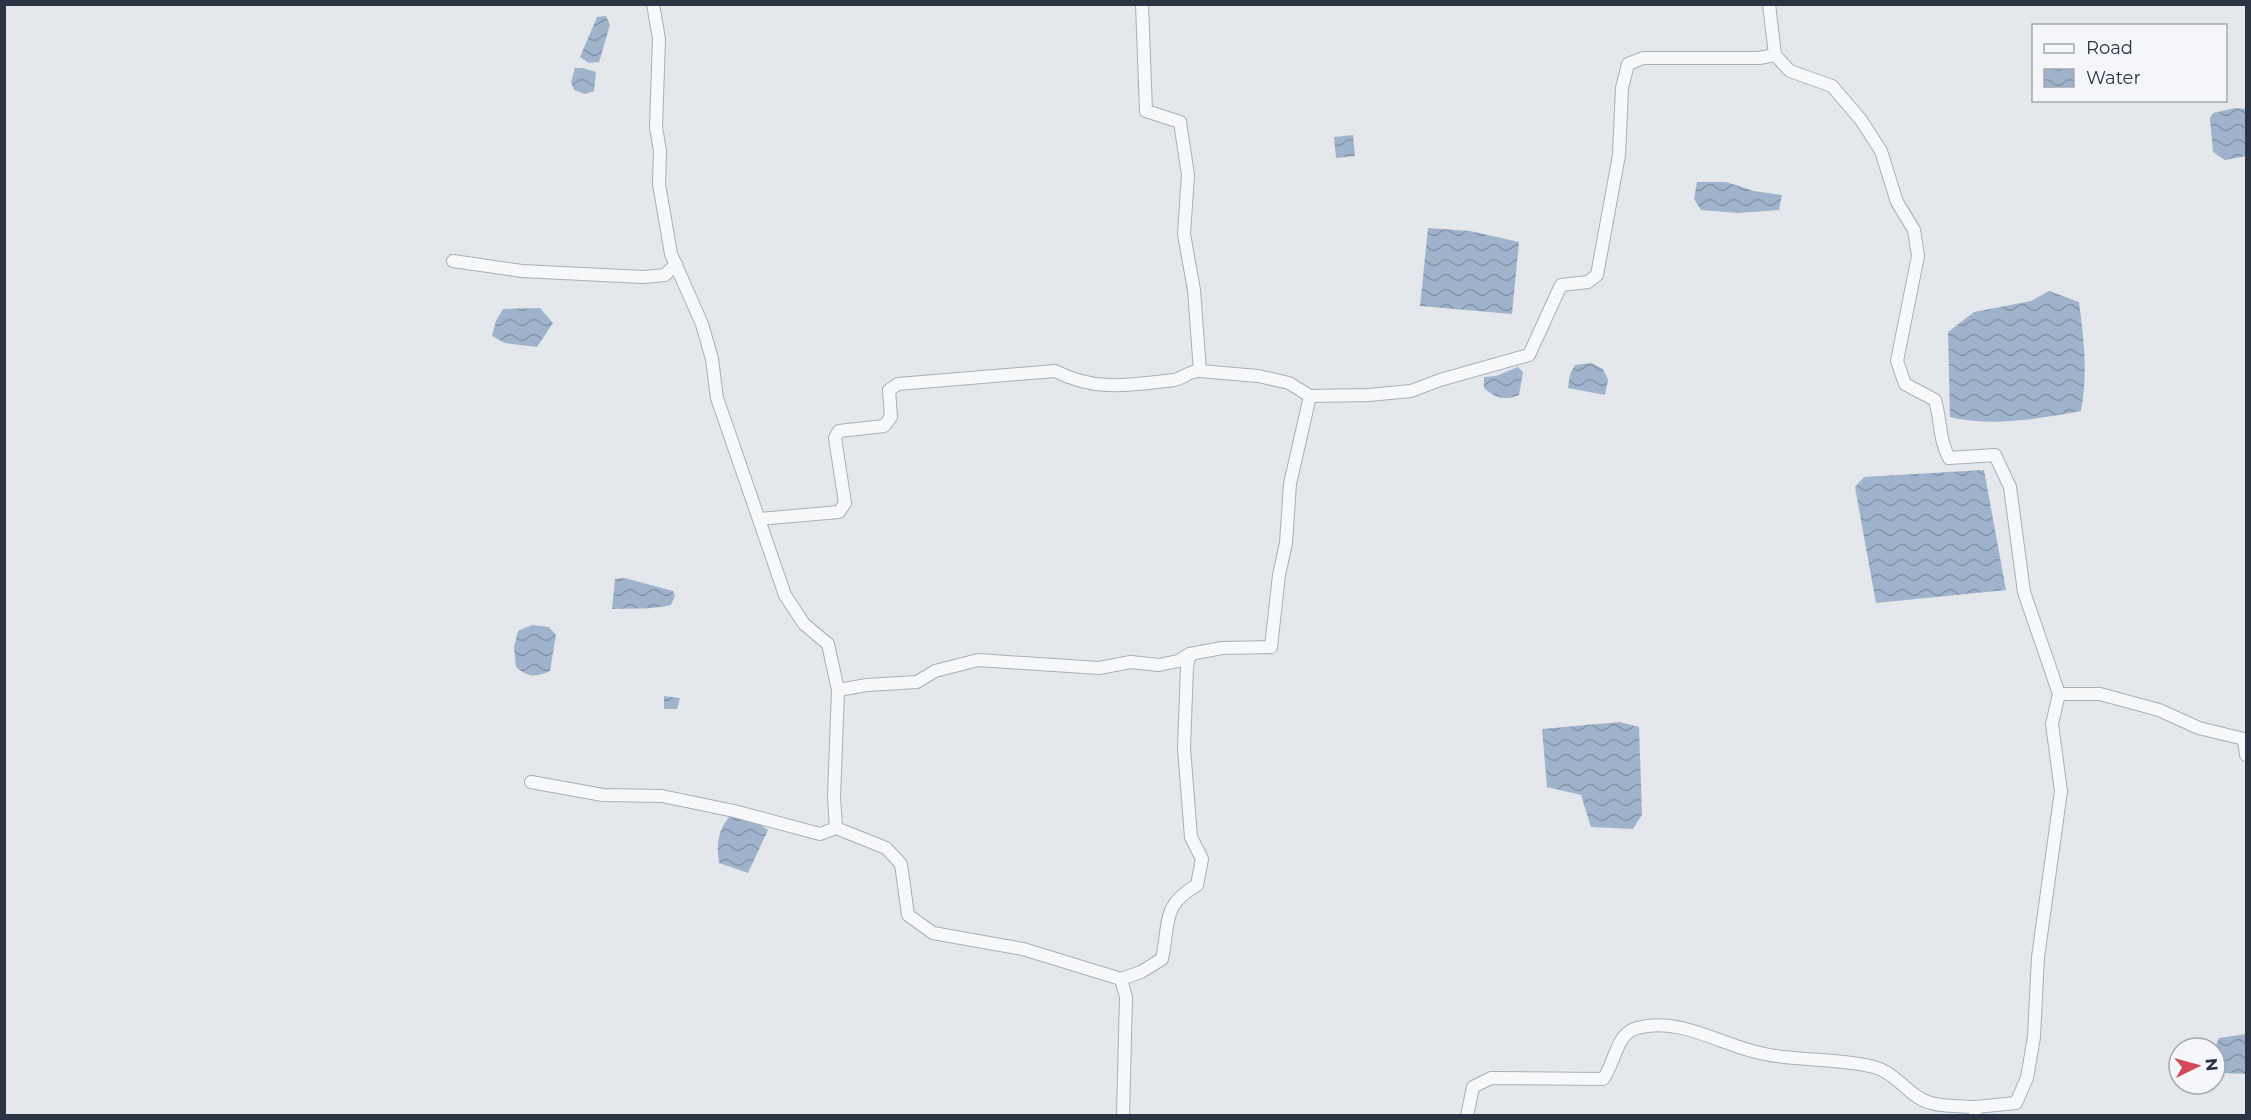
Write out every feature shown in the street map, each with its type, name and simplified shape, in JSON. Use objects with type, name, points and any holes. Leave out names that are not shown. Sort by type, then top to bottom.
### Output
[{"type":"street","points":[[653,4],[659,39],[656,127],[660,151],[659,184],[671,254],[702,324],[712,359],[717,398],[784,594],[804,624],[828,644],[838,690],[834,797],[836,828]]},
{"type":"street","points":[[1143,4],[1146,111],[1180,122],[1187,164],[1184,234],[1194,290],[1200,372]]},
{"type":"street","points":[[1467,1116],[1473,1087],[1491,1077],[1603,1079],[1611,1070],[1621,1039],[1636,1028],[1670,1026],[1754,1052],[1874,1067],[1894,1076],[1906,1088],[1929,1103],[1976,1111],[2016,1103],[2027,1078],[2034,1037],[2038,957],[2061,791],[2052,724],[2059,694],[2024,592],[2010,487],[1995,456],[1949,458],[1942,445],[1939,414],[1935,400],[1905,384],[1897,361],[1918,256],[1914,230],[1897,202],[1881,151],[1861,120],[1832,86],[1790,71],[1775,55],[1769,4]]},
{"type":"street","points":[[760,519],[839,512],[845,503],[834,438],[839,430],[884,426],[891,417],[889,390],[898,384],[1056,371],[1078,382],[1109,387],[1178,379],[1193,371],[1258,375],[1289,383],[1310,396],[1352,394],[1369,396],[1411,391],[1440,380],[1528,355],[1561,285],[1588,282],[1597,275],[1619,155],[1622,88],[1628,64],[1643,58],[1737,59],[1775,55]]},
{"type":"street","points":[[453,261],[522,271],[643,277],[665,275],[676,264]]},
{"type":"street","points":[[838,690],[867,685],[917,682],[935,671],[978,660],[1099,668],[1131,662],[1159,665],[1190,654],[1222,648],[1271,647],[1279,575],[1286,543],[1290,484],[1310,396]]},
{"type":"street","points":[[531,783],[603,795],[662,796],[734,811],[820,834],[836,828],[886,848],[901,864],[908,915],[933,933],[1023,949],[1121,979],[1141,972],[1162,959],[1170,908],[1178,896],[1197,885],[1202,859],[1191,837],[1184,748],[1187,667],[1190,654]]},
{"type":"street","points":[[2059,694],[2100,694],[2159,710],[2199,728],[2244,739],[2247,755]]},
{"type":"street","points":[[1121,979],[1126,997],[1124,1116]]},
{"type":"water","points":[[606,16],[610,25],[599,62],[589,63],[580,57],[597,17]]},
{"type":"water","points":[[575,68],[596,72],[594,91],[585,94],[574,90],[571,82]]},
{"type":"water","points":[[2235,108],[2246,109],[2246,156],[2225,160],[2213,152],[2210,118],[2213,113]]},
{"type":"water","points":[[1353,135],[1355,156],[1336,158],[1334,137]]},
{"type":"water","points":[[1697,182],[1726,182],[1754,191],[1782,195],[1779,210],[1738,213],[1701,210],[1694,199]]},
{"type":"water","points":[[1428,228],[1470,231],[1519,242],[1512,314],[1420,306]]},
{"type":"water","points":[[2049,291],[2079,302],[2085,370],[2081,411],[1998,422],[1950,417],[1948,332],[1974,312],[2031,301]]},
{"type":"water","points":[[540,308],[553,323],[537,347],[505,343],[492,336],[496,321],[503,309]]},
{"type":"water","points":[[1591,363],[1603,369],[1608,380],[1605,395],[1568,388],[1570,374],[1575,365]]},
{"type":"water","points":[[1518,367],[1523,372],[1519,395],[1500,398],[1484,388],[1484,377],[1496,376]]},
{"type":"water","points":[[1984,470],[2006,590],[1876,603],[1855,487],[1864,477]]},
{"type":"water","points":[[625,578],[673,591],[675,596],[671,605],[612,609],[615,579]]},
{"type":"water","points":[[532,625],[549,627],[556,635],[550,671],[540,675],[528,675],[516,667],[514,647],[518,631]]},
{"type":"water","points":[[664,696],[680,698],[677,709],[664,709]]},
{"type":"water","points":[[1620,722],[1639,727],[1642,815],[1633,829],[1591,827],[1581,795],[1547,787],[1542,729]]},
{"type":"water","points":[[732,814],[755,821],[768,830],[748,873],[719,863],[719,837],[727,819]]},
{"type":"water","points":[[2246,1034],[2246,1074],[2227,1073],[2227,1037]]}]
